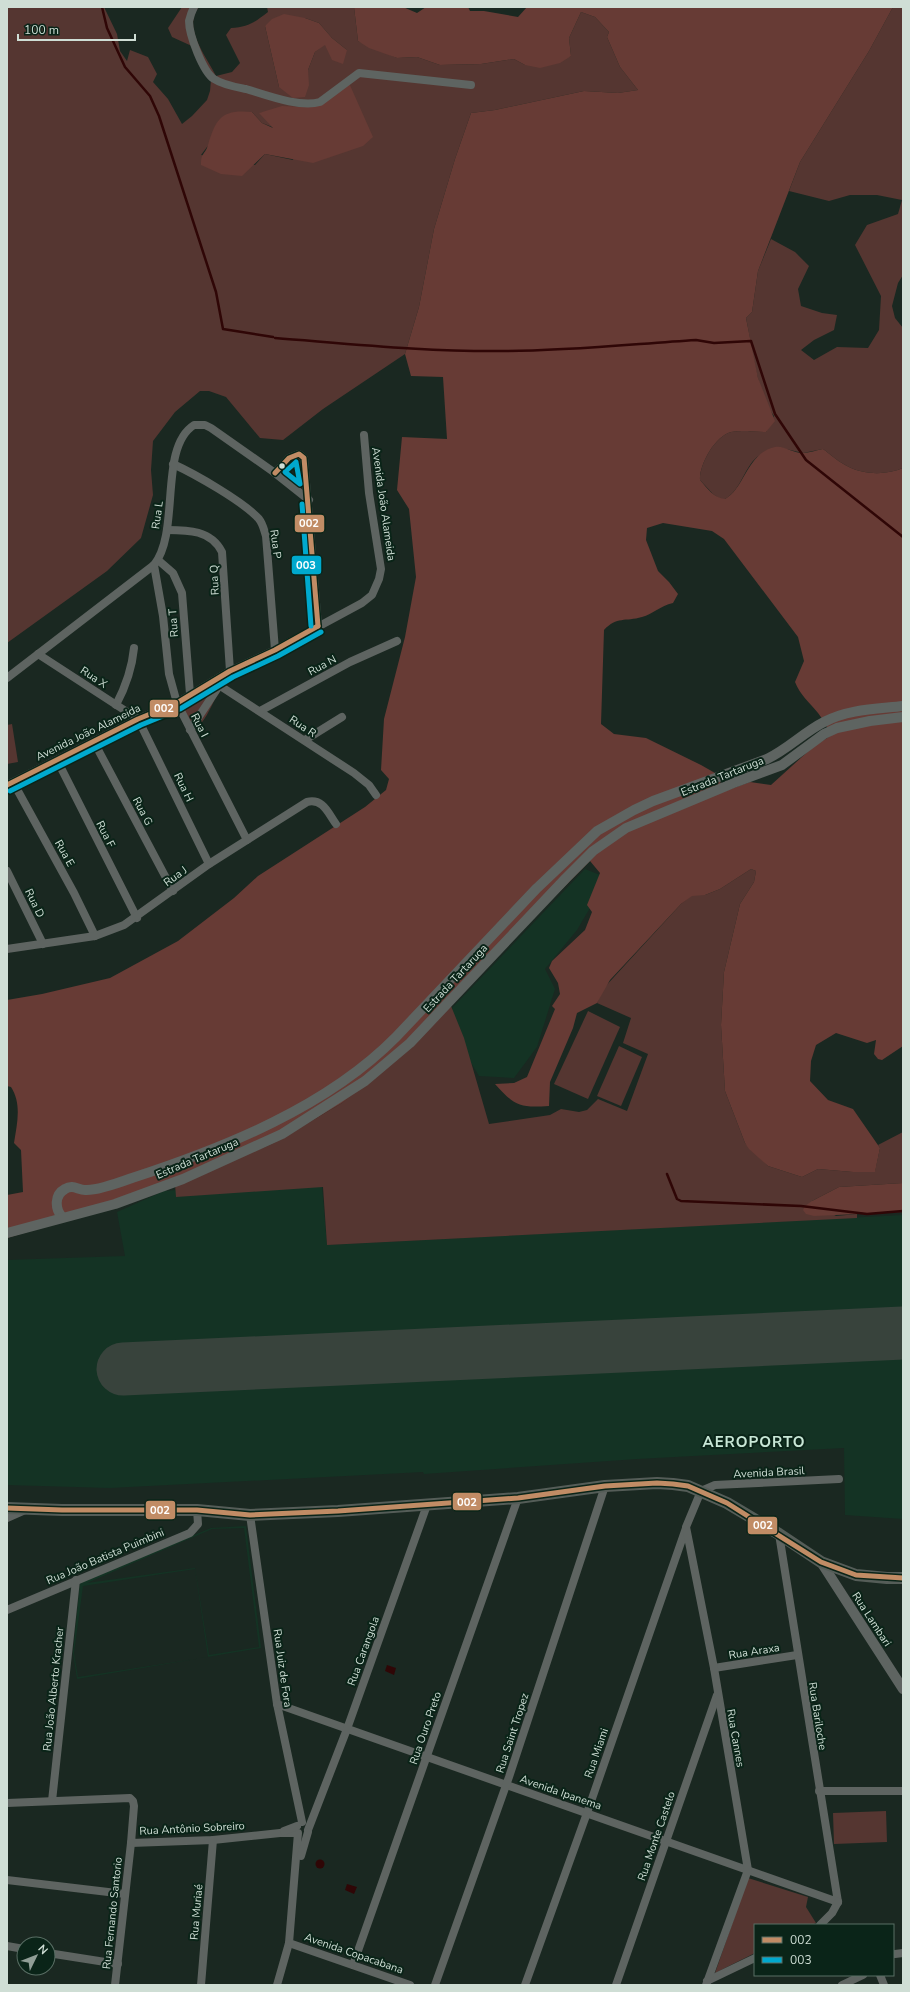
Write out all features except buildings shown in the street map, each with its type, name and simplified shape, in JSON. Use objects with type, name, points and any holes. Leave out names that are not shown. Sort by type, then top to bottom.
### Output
[{"type":"main road","points":[[7,1508],[62,1510],[198,1510],[250,1515],[338,1511],[518,1498],[605,1486],[657,1482],[688,1486],[727,1503],[779,1534],[821,1562],[856,1575],[903,1578]]},
{"type":"street","points":[[194,7],[189,20],[190,30],[193,42],[209,75],[218,81],[274,98],[313,103],[320,102],[359,74],[471,85]]},
{"type":"street","name":"Rua L","points":[[156,562],[167,530],[173,464],[184,435],[191,427],[197,424],[211,428],[275,473],[309,500]]},
{"type":"street","name":"Avenida João Alameida","points":[[10,783],[138,719],[177,703],[190,694],[216,684],[230,671],[275,650],[368,599],[379,579],[381,562],[370,493],[364,435]]},
{"type":"street","points":[[275,473],[289,458],[296,454],[302,455],[306,464],[318,626]]},
{"type":"street","name":"Rua P","points":[[173,464],[187,471],[243,506],[256,516],[263,524],[266,536],[275,650]]},
{"type":"street","name":"Rua Q","points":[[167,530],[193,530],[204,534],[214,542],[222,552],[230,671]]},
{"type":"street","points":[[7,678],[156,562]]},
{"type":"street","name":"Rua T","points":[[156,562],[173,573],[178,581],[182,593],[190,694]]},
{"type":"street","name":"Rua I","points":[[156,562],[169,674],[177,703],[247,840]]},
{"type":"street","name":"Rua N","points":[[260,711],[350,662],[397,641]]},
{"type":"street","points":[[116,705],[125,688],[132,668],[134,648]]},
{"type":"street","name":"Rua X","points":[[38,654],[138,719]]},
{"type":"street","points":[[190,730],[216,684]]},
{"type":"street","name":"Rua R","points":[[216,684],[305,740],[361,778],[376,795]]},
{"type":"street","name":"Estrada Tartaruga","points":[[62,1217],[56,1205],[58,1195],[62,1192],[74,1187],[84,1190],[128,1180],[217,1147],[294,1111],[359,1070],[379,1055],[537,888],[585,841],[607,824],[653,801],[767,759],[780,752],[823,722],[837,716],[860,711],[903,706]]},
{"type":"street","points":[[305,740],[342,718]]},
{"type":"street","name":"Estrada Tartaruga","points":[[7,1232],[115,1204],[190,1176],[282,1134],[365,1081],[410,1043],[588,857],[626,828],[736,782],[782,765],[824,734],[837,728],[870,721],[903,718]]},
{"type":"street","name":"Rua H","points":[[138,719],[210,864]]},
{"type":"street","name":"Rua G","points":[[94,742],[173,891]]},
{"type":"street","name":"Rua F","points":[[57,760],[137,918]]},
{"type":"street","name":"Rua E","points":[[10,783],[74,893],[95,936]]},
{"type":"street","name":"Rua J","points":[[7,949],[95,936],[116,929],[137,918],[210,864],[312,801],[321,804],[336,824]]},
{"type":"street","name":"Rua D","points":[[7,871],[43,944]]},
{"type":"street","name":"Avenida Brasil","points":[[701,1491],[715,1486],[839,1479]]},
{"type":"street","name":"Rua Saint Tropez","points":[[435,1985],[506,1785],[605,1486]]},
{"type":"street","points":[[686,1527],[701,1491]]},
{"type":"street","name":"Rua Ouro Preto","points":[[353,1965],[518,1498]]},
{"type":"street","name":"Rua Carangola","points":[[297,1870],[308,1831],[347,1729],[427,1505]]},
{"type":"street","points":[[7,1518],[28,1508]]},
{"type":"street","name":"Rua João Batista Puimbini","points":[[7,1610],[190,1532],[198,1524],[198,1510]]},
{"type":"street","name":"Rua Juiz de Fora","points":[[250,1515],[277,1704],[300,1826]]},
{"type":"street","name":"Rua Cannes","points":[[686,1527],[714,1668],[748,1870],[706,1983]]},
{"type":"street","name":"Rua Miami","points":[[525,1985],[587,1813],[686,1527]]},
{"type":"street","name":"Rua Bariloche","points":[[779,1534],[797,1655],[838,1902]]},
{"type":"street","name":"Rua Lambari","points":[[821,1562],[903,1689]]},
{"type":"street","name":"Rua João Alberto Kracher","points":[[52,1801],[76,1580]]},
{"type":"street","name":"Rua Araxa","points":[[714,1668],[797,1655]]},
{"type":"street","name":"Rua Monte Castelo","points":[[616,1985],[718,1694]]},
{"type":"street","name":"Avenida Ipanema","points":[[277,1704],[838,1902]]},
{"type":"street","points":[[819,1791],[903,1791]]},
{"type":"street","name":"Rua Antônio Sobreiro","points":[[7,1803],[131,1799],[134,1806],[131,1843],[213,1840],[280,1833],[300,1826]]},
{"type":"street","name":"Rua Carangola","points":[[277,1985],[289,1943],[300,1826],[318,1804]]},
{"type":"street","points":[[300,1826],[307,1824],[308,1831]]},
{"type":"street","name":"Rua Muriaé","points":[[201,1985],[213,1840]]},
{"type":"street","name":"Rua Fernando Santorio","points":[[115,1985],[131,1843]]},
{"type":"street","points":[[7,1880],[125,1894]]},
{"type":"street","points":[[821,1924],[832,1913],[838,1902]]},
{"type":"street","name":"Avenida Copacabana","points":[[289,1943],[410,1985]]},
{"type":"street","points":[[56,1953],[118,1964]]},
{"type":"street","points":[[706,1983],[754,1959]]},
{"type":"street","points":[[842,1985],[861,1976]]},
{"type":"shaded area","points":[[7,7],[104,7],[117,34],[120,51],[127,61],[130,50],[148,57],[157,74],[153,82],[168,99],[182,124],[207,100],[211,80],[194,47],[172,37],[168,28],[182,7],[199,7],[194,15],[194,32],[197,42],[216,76],[232,72],[240,63],[226,35],[231,28],[247,25],[255,21],[268,12],[267,7],[354,7],[358,41],[397,58],[417,57],[440,65],[481,64],[514,59],[525,65],[571,56],[569,38],[581,12],[595,17],[609,32],[607,37],[620,67],[638,90],[618,93],[584,91],[495,110],[471,113],[455,159],[434,229],[419,307],[405,354],[323,409],[283,440],[260,438],[226,397],[209,391],[200,391],[175,412],[153,441],[151,470],[153,495],[141,538],[107,571],[7,643]],"holes":[[[305,18],[319,23],[332,38],[347,50],[325,44],[315,52],[308,70],[279,87],[265,26]],[[305,107],[293,160],[265,154],[255,165],[201,155],[207,147],[252,112],[262,123],[275,128],[260,113]]]},
{"type":"shaded area","points":[[354,7],[403,7],[417,13],[426,7],[468,7],[470,11],[484,11],[518,17],[527,7],[893,7],[869,51],[800,162],[758,271],[752,312],[746,318],[758,378],[775,421],[766,432],[731,432],[719,439],[705,459],[700,474],[700,480],[714,495],[725,499],[732,494],[758,456],[775,447],[802,453],[823,449],[846,465],[862,472],[883,473],[903,468],[903,1046],[882,1060],[878,1059],[874,1054],[876,1040],[867,1043],[836,1033],[816,1045],[811,1061],[810,1081],[828,1100],[853,1109],[880,1148],[875,1172],[818,1169],[802,1177],[768,1166],[749,1149],[745,1143],[725,1091],[721,1025],[724,972],[740,904],[754,882],[756,871],[751,869],[720,889],[705,895],[692,896],[681,904],[610,980],[597,1003],[577,1013],[573,1028],[550,1082],[549,1106],[524,1106],[518,1104],[508,1097],[495,1084],[514,1083],[527,1077],[555,1009],[552,1006],[560,994],[558,983],[549,968],[552,961],[585,930],[592,912],[587,905],[600,873],[590,861],[389,1063],[342,1103],[272,1144],[169,1187],[111,1207],[7,1238],[7,1195],[23,1192],[21,1150],[14,1143],[18,1114],[17,1100],[11,1087],[7,1086],[7,1000],[42,994],[110,978],[178,941],[234,898],[258,876],[365,807],[386,790],[389,779],[381,770],[384,719],[405,637],[416,577],[409,509],[397,490],[402,437],[447,439],[443,377],[411,376],[405,354],[419,307],[434,229],[455,159],[471,113],[495,110],[584,91],[618,93],[638,90],[620,67],[607,37],[609,32],[595,17],[581,12],[569,38],[571,56],[560,63],[540,68],[525,65],[514,59],[481,64],[440,65],[417,57],[397,58],[369,48],[358,41]],"holes":[[[663,523],[712,531],[724,539],[798,637],[804,661],[795,682],[802,695],[820,715],[832,735],[814,746],[771,785],[750,782],[725,791],[715,773],[701,765],[646,738],[614,734],[601,724],[604,630],[617,621],[642,617],[673,603],[678,594],[658,571],[646,540],[647,528]]]},
{"type":"shaded area","points":[[893,7],[903,7],[903,275],[898,283],[892,306],[895,318],[903,328],[903,468],[883,473],[862,472],[846,465],[823,449],[803,453],[777,447],[757,457],[735,490],[725,499],[720,499],[700,480],[702,467],[709,452],[719,439],[731,432],[766,432],[774,416],[768,407],[759,383],[746,318],[752,312],[758,271],[771,239],[795,252],[809,266],[798,289],[801,306],[822,313],[837,315],[834,330],[814,340],[801,350],[814,360],[837,347],[868,348],[879,330],[881,296],[855,245],[867,225],[898,214],[902,200],[877,195],[850,195],[829,201],[789,191],[800,162],[869,51]]},
{"type":"shaded area","points":[[284,14],[305,18],[319,23],[332,38],[347,50],[343,64],[332,60],[325,45],[315,52],[308,70],[309,85],[305,97],[293,98],[279,87],[265,26],[272,19]]},
{"type":"shaded area","points":[[349,83],[373,137],[363,146],[313,163],[265,154],[242,176],[221,174],[201,165],[202,156],[207,148],[214,128],[222,117],[227,114],[242,111],[252,112],[262,123],[273,128],[259,113],[282,106],[305,107]]},
{"type":"shaded area","points":[[213,694],[216,697],[212,706],[195,730],[185,712],[185,707]]},
{"type":"shaded area","points":[[12,724],[18,762],[7,764],[7,725]]},
{"type":"shaded area","points":[[585,869],[600,875],[597,896],[577,930],[545,969],[555,989],[537,1047],[514,1078],[479,1076],[458,1041],[452,1008]]},
{"type":"shaded area","points":[[751,869],[756,871],[754,882],[740,904],[724,972],[721,1025],[725,1091],[745,1143],[768,1166],[802,1177],[818,1169],[853,1172],[875,1171],[880,1148],[878,1145],[903,1132],[903,1183],[839,1187],[812,1201],[836,1216],[857,1214],[857,1218],[327,1245],[323,1187],[176,1197],[175,1184],[272,1144],[342,1103],[449,1001],[464,1038],[489,1124],[550,1115],[561,1109],[579,1112],[587,1110],[598,1099],[627,1111],[648,1054],[623,1043],[631,1018],[597,1003],[603,989],[681,904],[692,895],[705,895],[720,889]]},
{"type":"shaded area","points":[[588,1011],[620,1027],[588,1099],[554,1084]]},
{"type":"shaded area","points":[[619,1046],[642,1057],[621,1106],[597,1096]]},
{"type":"shaded area","points":[[903,1183],[903,1212],[814,1216],[806,1214],[803,1210],[805,1206],[812,1201],[839,1187]]},
{"type":"shaded area","points":[[322,1186],[327,1245],[903,1215],[903,1519],[845,1515],[844,1448],[637,1459],[424,1474],[423,1472],[110,1488],[7,1485],[7,1260],[125,1256],[117,1212],[164,1191],[201,1188]]},
{"type":"shaded area","points":[[246,1526],[261,1648],[208,1657],[195,1569],[83,1586],[74,1653],[78,1677],[203,1658],[77,1679],[73,1653],[80,1583],[211,1528]],"holes":[[[244,1528],[259,1647],[209,1655],[195,1568],[87,1583],[212,1529]]]},
{"type":"shaded area","points":[[387,1665],[396,1668],[394,1675],[385,1671]]},
{"type":"shaded area","points":[[886,1811],[887,1842],[834,1844],[833,1813]]},
{"type":"shaded area","points":[[318,1860],[322,1860],[324,1864],[322,1868],[318,1868],[316,1866],[316,1862]]},
{"type":"shaded area","points":[[748,1878],[808,1897],[806,1907],[816,1923],[754,1924],[754,1954],[715,1973]]},
{"type":"shaded area","points":[[347,1884],[357,1887],[354,1894],[345,1890]]},
{"type":"waterway","points":[[102,7],[107,28],[125,67],[150,96],[159,116],[216,292],[223,329],[273,337]]},
{"type":"waterway","points":[[275,338],[390,347],[477,351],[553,350],[696,340],[714,343],[751,341],[775,414],[806,460],[903,537]]},
{"type":"waterway","points":[[667,1174],[677,1199],[681,1201],[801,1206],[867,1214],[903,1211]]},
{"type":"taxiway","points":[[892,1334],[903,1335]]},
{"type":"runway","points":[[123,1369],[903,1333]]},
{"type":"transit line","name":"002","points":[[275,473],[289,458],[299,454],[304,458],[318,626]]},
{"type":"transit line","name":"003","points":[[296,462],[300,484],[285,472],[296,462]]},
{"type":"transit line","name":"003","points":[[302,504],[311,626]]},
{"type":"transit line","name":"002","points":[[7,785],[138,719],[177,703],[230,671],[275,650],[318,626]]},
{"type":"transit line","name":"003","points":[[10,791],[141,725],[180,709],[233,677],[278,656],[321,632]]},
{"type":"transit line","name":"002","points":[[7,1508],[62,1510],[197,1510],[250,1515],[338,1511],[518,1498],[605,1486],[657,1483],[673,1484],[688,1486],[727,1503],[821,1562],[856,1575],[903,1578]]},
{"type":"district","name":"AEROPORTO","points":[[754,1442]]}]
